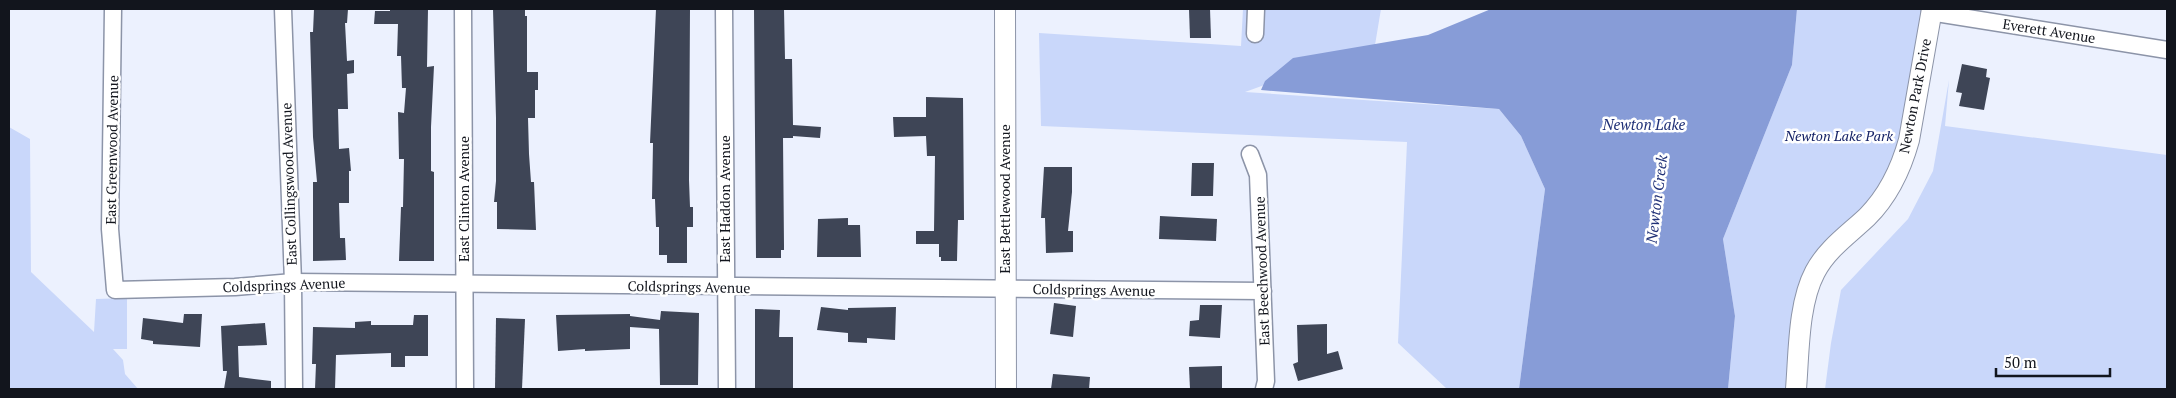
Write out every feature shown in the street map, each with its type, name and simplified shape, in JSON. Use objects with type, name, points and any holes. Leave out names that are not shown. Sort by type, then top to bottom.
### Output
[{"type":"street","name":"East Greenwood Avenue","points":[[113,9],[110,229],[115,290]]},
{"type":"street","name":"East Collingswood Avenue","points":[[283,9],[293,282],[294,389]]},
{"type":"street","name":"East Clinton Avenue","points":[[463,9],[464,389]]},
{"type":"street","name":"East Haddon Avenue","points":[[724,9],[727,389]]},
{"type":"street","name":"East Bettlewood Avenue","points":[[1004,9],[1006,389]]},
{"type":"street","points":[[1255,34],[1256,9]]},
{"type":"street","name":"Everett Avenue","points":[[1931,10],[2167,50]]},
{"type":"street","name":"Newton Park Drive","points":[[1796,389],[1804,312],[1808,288],[1815,272],[1825,257],[1883,199],[1904,157],[1931,10]]},
{"type":"street","name":"East Beechwood Avenue","points":[[1250,154],[1258,175],[1266,382],[1264,389]]},
{"type":"street","name":"Coldsprings Avenue","points":[[115,290],[235,287],[293,282],[1263,291]]},
{"type":"green space","points":[[1243,9],[1381,9],[1375,45],[1245,92],[1499,109],[1521,136],[1545,189],[1519,389],[1447,389],[1398,343],[1407,142],[1041,126],[1039,33],[1241,46]]},
{"type":"green space","name":"Newton Lake Park","points":[[1797,9],[1932,9],[1904,157],[1815,272],[1796,389],[1728,389],[1735,316],[1723,239],[1792,65]]},
{"type":"green space","points":[[1949,80],[1945,126],[2167,155],[2167,389],[1825,389],[1841,290],[1908,219],[1933,171]]},
{"type":"green space","points":[[9,127],[30,139],[31,272],[94,332],[96,299],[127,298],[127,349],[113,349],[123,360],[125,374],[138,389],[9,389]]},
{"type":"water","name":"Newton Lake","points":[[1491,9],[1797,9],[1792,65],[1723,239],[1735,316],[1728,389],[1519,389],[1545,189],[1521,136],[1499,109],[1261,90],[1265,81],[1293,58],[1428,35]]},
{"type":"building","points":[[314,9],[348,9],[347,23],[345,23],[347,61],[354,60],[354,73],[347,74],[348,109],[338,109],[339,149],[349,148],[351,171],[349,171],[349,203],[339,203],[340,238],[345,238],[346,260],[313,261],[313,182],[317,182],[313,137],[310,32],[313,32]]},
{"type":"building","points":[[390,9],[428,9],[427,67],[434,66],[431,171],[434,172],[434,261],[399,261],[404,159],[399,159],[398,112],[404,113],[406,88],[402,88],[401,56],[397,56],[398,24],[374,24],[375,11],[390,11]]},
{"type":"building","points":[[493,9],[525,9],[525,16],[527,16],[527,72],[538,72],[538,90],[535,90],[535,118],[528,118],[531,182],[534,182],[536,230],[497,229],[497,202],[494,202],[496,118]]},
{"type":"building","points":[[656,9],[690,9],[689,180],[690,207],[693,207],[693,227],[687,227],[687,263],[667,263],[667,255],[659,255],[659,227],[656,227],[655,199],[652,199],[653,143],[650,143]]},
{"type":"building","points":[[754,9],[784,9],[785,59],[792,59],[793,125],[821,127],[820,138],[793,136],[793,138],[783,138],[784,250],[781,250],[781,258],[756,258]]},
{"type":"building","points":[[1189,9],[1210,9],[1211,38],[1190,38]]},
{"type":"building","points":[[1962,64],[1987,69],[1986,77],[1990,78],[1984,110],[1959,106],[1962,93],[1956,92]]},
{"type":"building","points":[[926,97],[963,98],[964,220],[958,220],[957,261],[941,261],[941,257],[939,257],[939,244],[916,244],[916,231],[934,231],[935,156],[927,156],[926,136],[894,137],[893,117],[926,117]]},
{"type":"building","points":[[1192,163],[1214,163],[1213,196],[1191,196]]},
{"type":"building","points":[[1044,167],[1072,167],[1072,192],[1068,231],[1073,231],[1073,252],[1046,253],[1045,218],[1041,218]]},
{"type":"building","points":[[1160,216],[1217,219],[1216,241],[1159,239]]},
{"type":"building","points":[[848,218],[848,225],[860,225],[861,257],[817,257],[818,219]]},
{"type":"building","points":[[1054,303],[1076,306],[1073,337],[1050,334]]},
{"type":"building","points":[[1200,305],[1222,305],[1220,338],[1189,336],[1190,321],[1199,320]]},
{"type":"building","points":[[821,307],[848,310],[848,308],[896,307],[895,340],[867,338],[867,343],[848,342],[848,333],[817,330]]},
{"type":"building","points":[[755,309],[780,310],[779,337],[793,337],[793,389],[755,389]]},
{"type":"building","points":[[661,311],[699,313],[698,385],[660,385],[659,329],[630,327],[630,349],[558,351],[556,315],[630,314],[630,316],[660,320]]},
{"type":"building","points":[[184,314],[202,314],[200,347],[153,344],[153,341],[141,339],[143,318],[183,323]]},
{"type":"building","points":[[414,315],[428,315],[428,356],[405,356],[405,367],[391,367],[391,353],[336,355],[335,389],[315,389],[316,364],[312,364],[313,327],[355,328],[355,322],[371,321],[371,325],[413,325]]},
{"type":"building","points":[[496,318],[525,319],[522,389],[495,389]]},
{"type":"building","points":[[265,323],[267,345],[238,346],[239,377],[271,381],[271,389],[224,389],[227,371],[223,371],[221,326]]},
{"type":"building","points":[[1327,324],[1327,354],[1338,351],[1343,369],[1298,381],[1293,364],[1298,362],[1297,325]]},
{"type":"building","points":[[1222,366],[1222,389],[1190,389],[1189,367]]},
{"type":"building","points":[[1053,374],[1090,377],[1089,389],[1051,389]]},
{"type":"water label","name":"Newton Creek","points":[[1657,199]]}]
